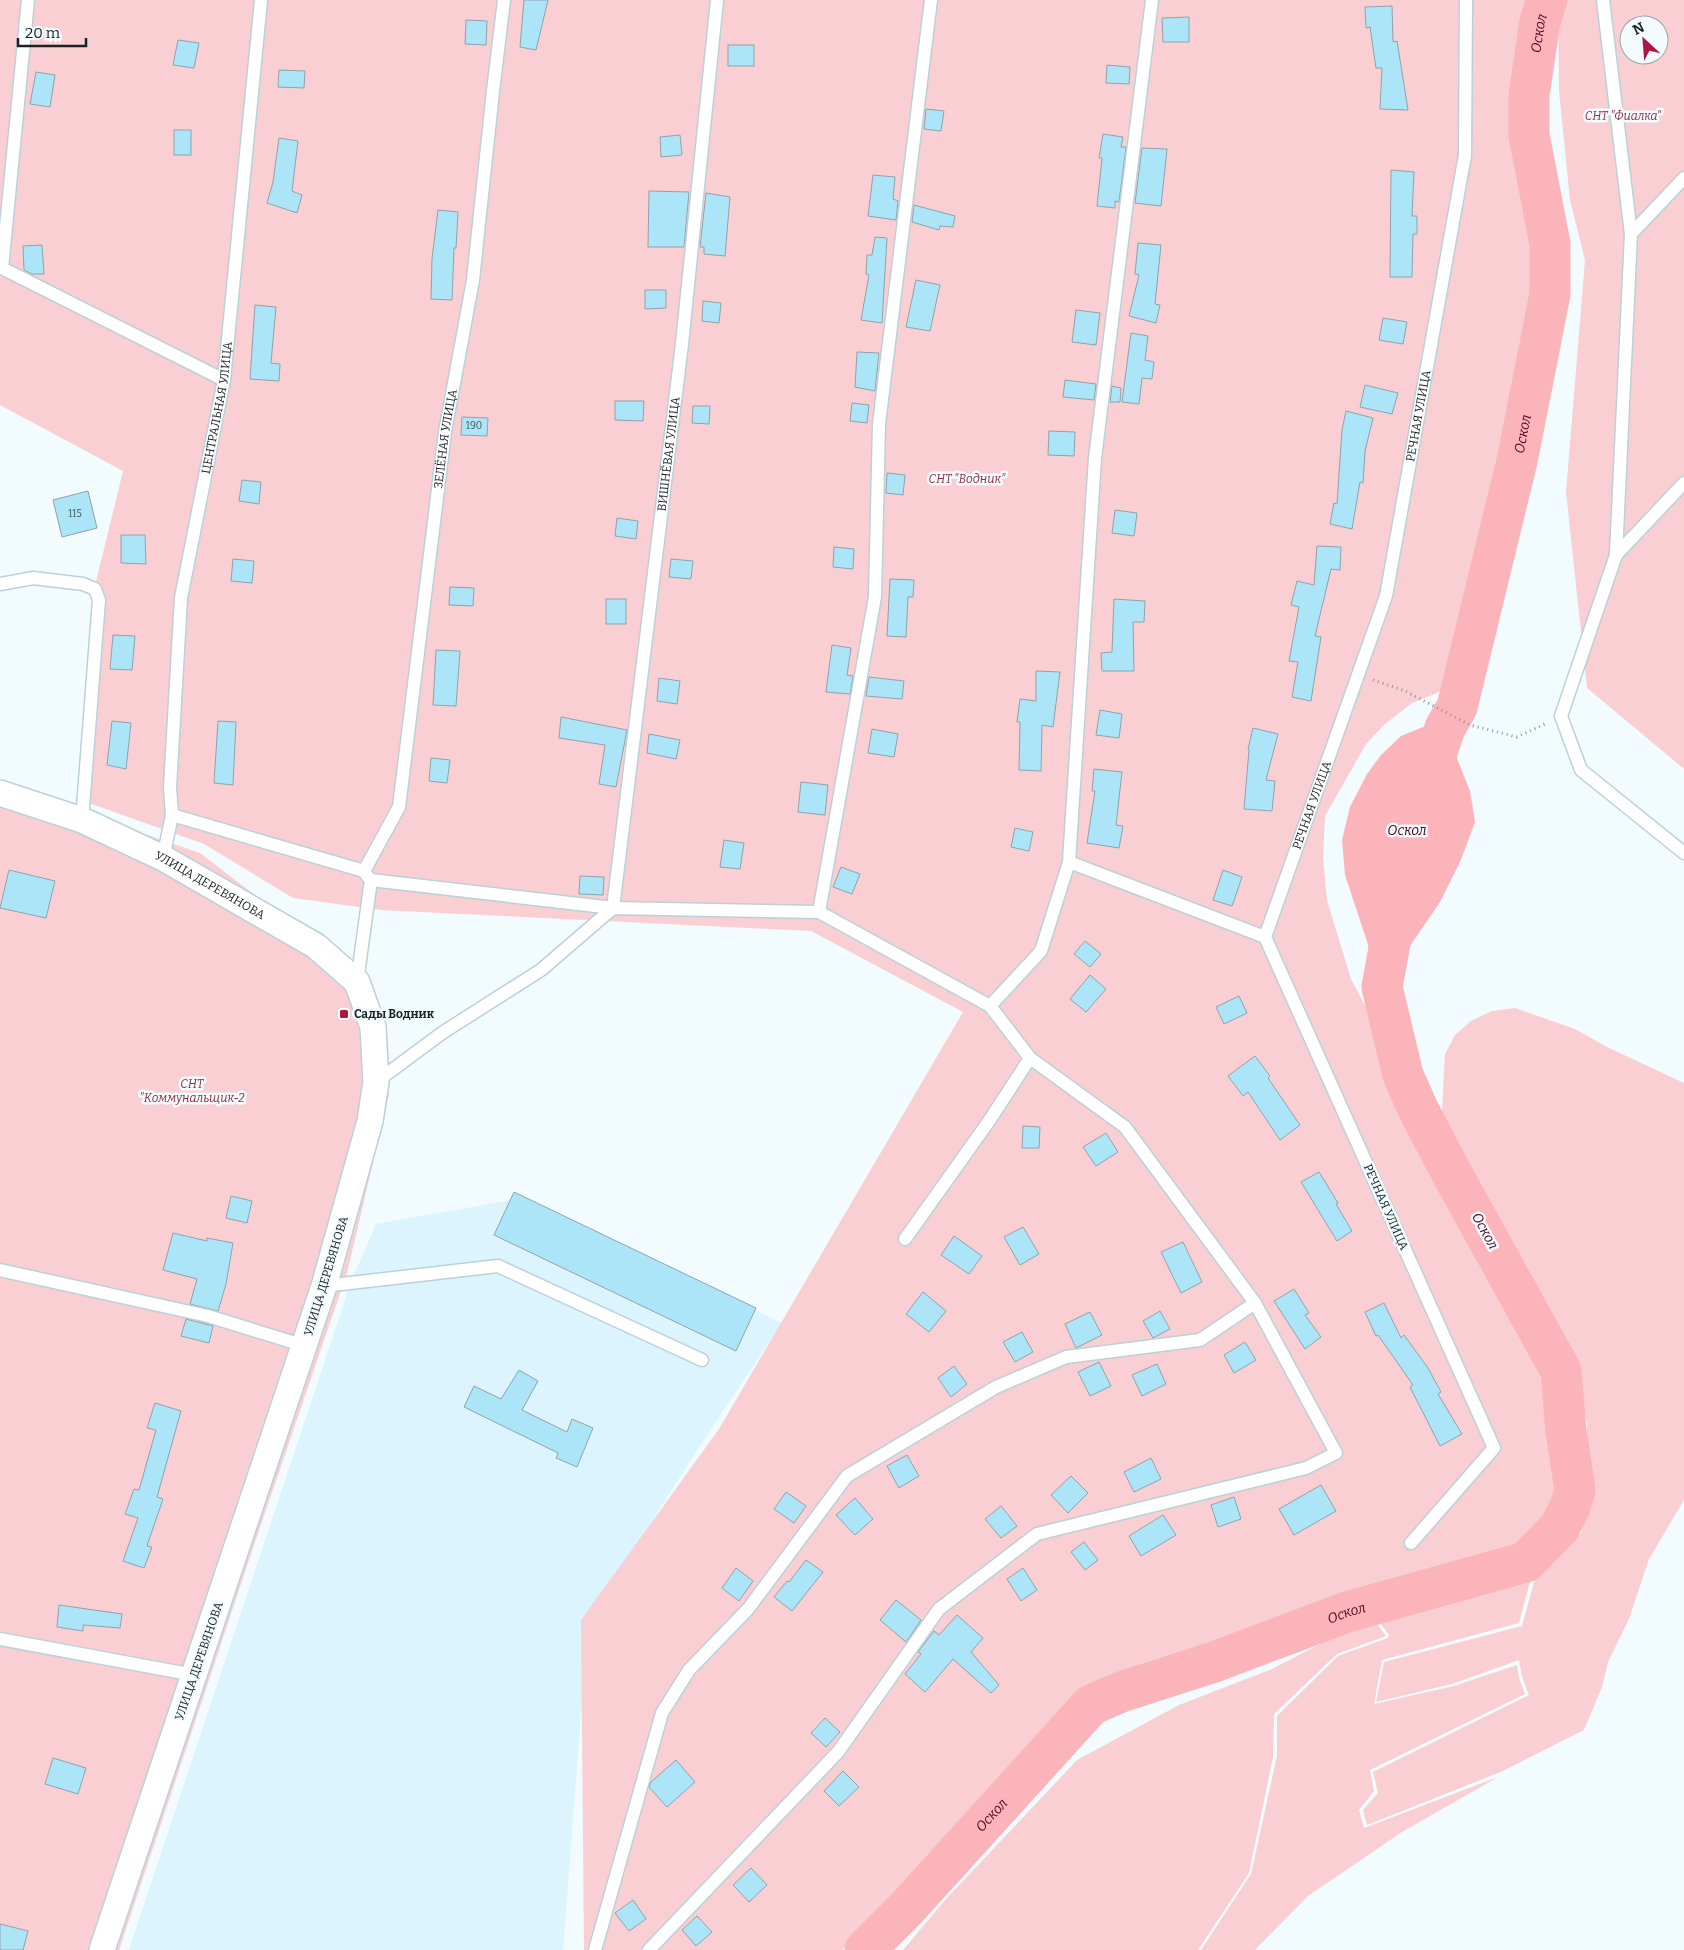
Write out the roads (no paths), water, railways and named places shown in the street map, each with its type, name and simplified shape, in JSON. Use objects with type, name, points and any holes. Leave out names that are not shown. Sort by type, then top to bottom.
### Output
[{"type":"street","name":"УЛИЦА ДЕРЕВЯНОВА","points":[[0,793],[82,820],[163,858],[316,946],[357,982],[373,1027],[376,1082],[370,1121],[324,1286],[102,1950]]},
{"type":"lane","points":[[28,0],[1,267],[224,380]]},
{"type":"lane","name":"ЦЕНТРАЛЬНАЯ УЛИЦА","points":[[163,858],[172,816],[170,787],[181,598],[224,380],[261,0]]},
{"type":"lane","name":"ЗЕЛЁНАЯ УЛИЦА","points":[[367,876],[399,807],[444,432],[473,280],[492,91],[504,0]]},
{"type":"lane","name":"ВИШНЁВАЯ УЛИЦА","points":[[613,908],[682,344],[717,0]]},
{"type":"lane","points":[[819,912],[876,597],[879,424],[931,0]]},
{"type":"lane","points":[[990,1006],[1042,951],[1068,862],[1095,458],[1152,0]]},
{"type":"lane","name":"РЕЧНАЯ УЛИЦА","points":[[1411,1543],[1494,1448],[1265,937],[1386,596],[1465,155],[1466,0]]},
{"type":"lane","points":[[1603,0],[1631,234],[1616,555],[1561,716],[1581,770],[1684,853]]},
{"type":"lane","points":[[1631,234],[1684,178]]},
{"type":"lane","points":[[1616,555],[1684,482]]},
{"type":"lane","points":[[0,584],[33,578],[83,584],[95,589],[99,600],[82,820]]},
{"type":"lane","points":[[172,816],[367,876],[613,908],[819,912],[990,1006],[1030,1058],[1125,1127],[1255,1303],[1336,1453],[1306,1468],[1037,1534],[939,1610],[838,1752],[650,1950]]},
{"type":"lane","points":[[1068,862],[1265,937]]},
{"type":"lane","points":[[357,982],[367,876]]},
{"type":"lane","points":[[376,1082],[442,1033],[541,970],[613,908]]},
{"type":"lane","points":[[905,1239],[989,1121],[1030,1058]]},
{"type":"lane","points":[[324,1286],[498,1266],[702,1360]]},
{"type":"lane","points":[[0,1270],[208,1316],[305,1346]]},
{"type":"lane","points":[[595,1950],[662,1713],[689,1670],[748,1609],[847,1476],[1004,1383],[1066,1357],[1200,1340],[1255,1303]]},
{"type":"lane","points":[[0,1639],[194,1675]]},
{"type":"water","name":"Оскол","points":[[1423,727],[1445,728],[1470,791],[1475,822],[1460,862],[1440,902],[1382,987],[1345,875],[1342,840],[1350,807],[1367,774],[1381,755],[1401,736]]},
{"type":"waterway","name":"Оскол","points":[[1427,782],[1445,728],[1457,707],[1517,461],[1550,294],[1550,244],[1529,135],[1529,95],[1540,21],[1547,0]]},
{"type":"waterway","name":"Оскол","points":[[865,1950],[906,1909],[1091,1705],[1121,1692],[1214,1662],[1347,1612],[1526,1562],[1560,1527],[1570,1507],[1575,1490],[1566,1431],[1561,1371],[1450,1170],[1418,1109],[1403,1075],[1382,987],[1392,932]]},
{"type":"place","name":"Сады Водник","points":[[344,1014]]},
{"type":"park label","name":"СНТ \"Фиалка\"","points":[[1623,116]]},
{"type":"park label","name":"СНТ \"Водник\"","points":[[967,479]]},
{"type":"park label","name":"СНТ \"Коммунальщик-2","points":[[192,1091]]}]
